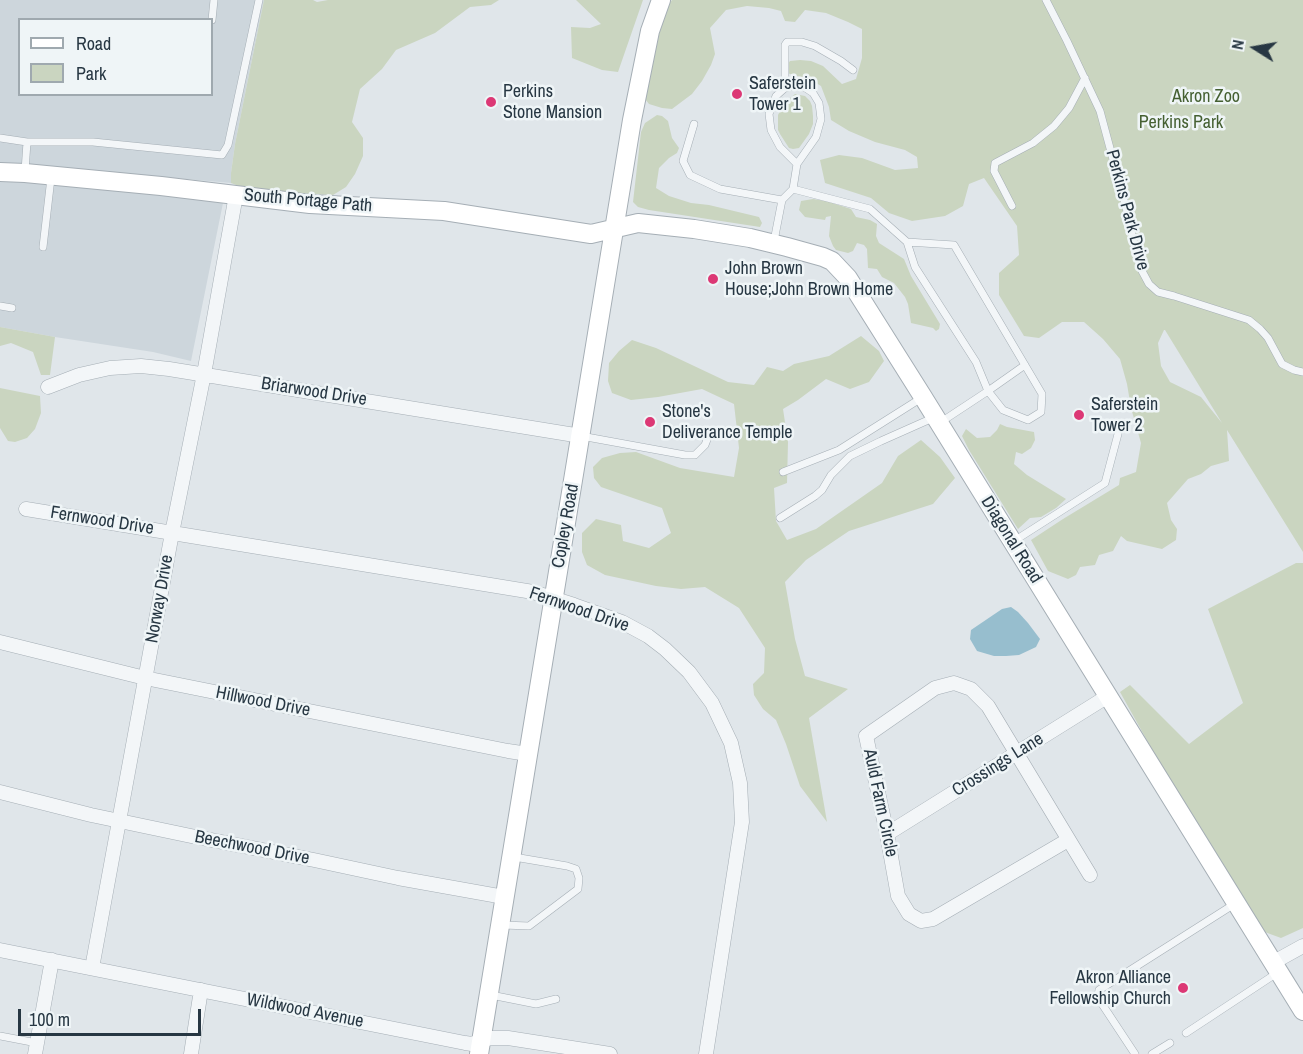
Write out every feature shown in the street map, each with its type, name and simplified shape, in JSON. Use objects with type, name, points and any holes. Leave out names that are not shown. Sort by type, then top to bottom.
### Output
[{"type":"street","name":"Copley Road","points":[[480,1048],[632,120],[650,31],[661,0]]},
{"type":"street","name":"South Portage Path","points":[[0,172],[161,186],[310,204],[444,211],[591,234],[615,228]]},
{"type":"street","name":"Norway Drive","points":[[92,968],[236,195]]},
{"type":"street","name":"Diagonal Road","points":[[615,228],[638,223],[750,238],[824,257],[840,268],[923,397],[1303,1011]]},
{"type":"street","name":"Briarwood Drive","points":[[48,387],[79,375],[110,368],[141,366],[204,374],[581,436]]},
{"type":"street","name":"Fernwood Drive","points":[[26,509],[533,592],[622,622],[648,636],[665,649],[705,691],[712,703],[731,743],[740,783],[742,822],[706,1054]]},
{"type":"street","name":"Hillwood Drive","points":[[0,642],[145,678],[528,754]]},
{"type":"street","name":"Auld Farm Circle","points":[[1068,840],[933,920],[921,921],[909,914],[898,896],[888,834],[866,736],[935,688],[954,683],[971,689],[988,706],[1090,875]]},
{"type":"street","name":"Crossings Lane","points":[[888,834],[1108,696]]},
{"type":"street","name":"Beechwood Drive","points":[[0,792],[119,821],[504,897]]},
{"type":"street","points":[[1277,967],[1303,945]]},
{"type":"street","name":"Wildwood Avenue","points":[[0,950],[472,1044],[480,1048],[490,1038],[508,1038],[610,1054]]},
{"type":"street","points":[[36,1048],[52,960]]},
{"type":"street","points":[[191,1054],[201,990]]},
{"type":"lane","points":[[212,18],[214,0]]},
{"type":"lane","points":[[0,138],[27,142],[93,142],[222,155],[228,145],[259,0]]},
{"type":"lane","name":"Perkins Park Drive","points":[[1046,0],[1100,111],[1136,254],[1149,284],[1158,292],[1249,320],[1268,338],[1282,364],[1303,372]]},
{"type":"lane","points":[[785,88],[785,45],[787,42],[802,42],[815,46],[853,70]]},
{"type":"lane","points":[[1012,206],[994,171],[994,163],[1033,143],[1054,126],[1069,108],[1085,78]]},
{"type":"lane","points":[[774,244],[782,200],[793,189],[797,164],[816,137],[821,119],[819,103],[813,93],[804,87],[793,86],[785,88],[776,96],[769,114],[771,130],[780,147],[797,164]]},
{"type":"lane","points":[[694,124],[683,161],[690,175],[720,189],[782,200]]},
{"type":"lane","points":[[25,173],[27,142]]},
{"type":"lane","points":[[43,247],[51,176]]},
{"type":"lane","points":[[793,189],[870,209],[907,242],[915,267],[976,362],[988,391],[1003,410],[1028,420],[1041,412],[1042,394],[954,245],[907,242]]},
{"type":"lane","points":[[0,306],[12,308]]},
{"type":"lane","points":[[780,518],[822,490],[831,475],[850,456],[937,420],[988,391],[1025,365]]},
{"type":"lane","points":[[783,472],[839,450],[923,397]]},
{"type":"lane","points":[[581,436],[695,455],[705,445],[710,432]]},
{"type":"lane","points":[[1012,542],[1106,483],[1118,434]]},
{"type":"lane","points":[[500,924],[529,926],[578,889],[579,878],[576,869],[511,856]]},
{"type":"lane","points":[[1135,1054],[1100,1000],[1098,990],[1236,902]]},
{"type":"lane","points":[[1186,1033],[1277,967]]},
{"type":"lane","points":[[489,994],[536,1004],[556,999]]},
{"type":"lane","points":[[0,1036],[36,1048]]},
{"type":"lane","points":[[1152,1054],[1170,1043]]},
{"type":"shaded area","points":[[0,0],[264,0],[235,144],[231,183],[0,163]]},
{"type":"shaded area","points":[[0,179],[106,188],[223,203],[191,361],[153,352],[0,327]]},
{"type":"green space","points":[[264,0],[313,0],[317,2],[328,0],[499,0],[491,5],[470,7],[435,33],[396,50],[382,69],[360,89],[352,122],[363,138],[363,156],[346,187],[333,195],[249,190],[231,183],[235,144]]},
{"type":"green space","points":[[576,0],[643,0],[618,72],[602,70],[572,58],[571,27],[590,28],[601,24]]},
{"type":"green space","points":[[672,0],[1303,0],[1303,552],[1227,430],[1229,461],[1211,466],[1201,474],[1188,479],[1167,503],[1171,520],[1177,529],[1176,540],[1162,549],[1127,541],[1121,536],[1113,551],[1099,555],[1095,565],[1080,567],[1076,575],[1068,579],[1048,571],[1031,540],[1119,485],[1120,478],[1136,472],[1141,443],[1120,359],[1084,322],[1062,322],[1039,338],[1024,336],[999,295],[999,273],[1019,255],[1017,226],[984,178],[969,184],[963,206],[945,216],[912,221],[889,213],[871,198],[825,183],[820,160],[839,155],[862,158],[895,170],[918,168],[917,157],[905,150],[875,142],[831,120],[821,86],[811,80],[787,73],[786,66],[790,61],[800,60],[811,61],[823,66],[842,84],[856,79],[862,58],[862,29],[826,13],[805,10],[795,22],[785,21],[781,11],[769,8],[747,6],[726,10],[710,28],[715,54],[702,81],[692,94],[672,109],[662,108],[649,104],[645,99],[660,22],[665,9]],"holes":[[[1165,330],[1222,423],[1201,397],[1170,382],[1161,366],[1158,343]]]},
{"type":"green space","points":[[795,94],[805,96],[810,101],[813,124],[799,148],[793,149],[789,148],[778,130],[778,115],[784,103]]},
{"type":"green space","points":[[657,115],[668,121],[672,138],[679,148],[677,153],[659,168],[656,188],[669,196],[691,203],[759,217],[762,223],[760,227],[649,210],[638,207],[633,202],[641,132],[645,123]]},
{"type":"green space","points":[[813,199],[851,209],[856,217],[877,224],[876,236],[879,243],[904,259],[911,276],[940,324],[939,329],[936,331],[933,328],[911,323],[905,297],[894,283],[882,277],[877,269],[868,268],[867,249],[864,245],[857,243],[853,251],[848,253],[836,250],[829,236],[831,216],[826,217],[825,220],[805,217],[799,210],[801,201]]},
{"type":"green space","points":[[0,327],[55,337],[50,375],[41,375],[33,352],[11,343],[0,346]]},
{"type":"green space","points":[[861,336],[879,351],[884,361],[869,382],[850,389],[826,379],[783,409],[788,442],[787,483],[774,488],[776,521],[787,540],[816,529],[882,483],[898,456],[921,440],[940,457],[955,478],[933,504],[849,531],[806,560],[785,582],[795,639],[805,676],[848,689],[809,718],[827,822],[800,786],[776,720],[763,709],[754,695],[753,684],[764,673],[765,648],[739,608],[705,587],[681,589],[656,586],[605,575],[587,565],[582,552],[582,533],[596,519],[621,525],[623,541],[649,548],[671,533],[662,508],[601,487],[594,478],[593,467],[602,458],[636,452],[680,468],[734,477],[739,448],[734,404],[702,389],[631,400],[612,393],[608,381],[609,363],[632,340],[656,348],[728,382],[754,385],[767,367],[783,371],[794,364],[829,356]]},
{"type":"green space","points":[[0,388],[40,396],[41,413],[35,429],[27,438],[15,442],[8,441],[0,428]]},
{"type":"green space","points":[[1000,424],[1034,432],[1035,440],[1031,448],[1022,454],[1016,452],[1014,464],[1027,475],[1066,499],[1041,517],[1030,518],[1018,529],[962,436],[966,429],[977,438],[990,437]]},
{"type":"green space","points":[[1296,563],[1303,563],[1303,928],[1281,938],[1251,927],[1120,692],[1130,685],[1189,744],[1243,703],[1208,609]]},
{"type":"water","points":[[1011,607],[1028,623],[1040,639],[1036,647],[1019,655],[1006,656],[994,656],[977,651],[970,639],[971,630],[1002,609]]},
{"type":"place","name":"Saferstein Tower 1","points":[[737,94]]},
{"type":"place","name":"Perkins Stone Mansion","points":[[491,102]]},
{"type":"place","name":"John Brown House;John Brown Home","points":[[713,279]]},
{"type":"place","name":"Saferstein Tower 2","points":[[1079,415]]},
{"type":"place","name":"Stone's Deliverance Temple","points":[[650,422]]},
{"type":"place","name":"Akron Alliance Fellowship Church","points":[[1183,988]]},
{"type":"park label","name":"Akron Zoo","points":[[1206,97]]},
{"type":"park label","name":"Perkins Park","points":[[1181,123]]}]
